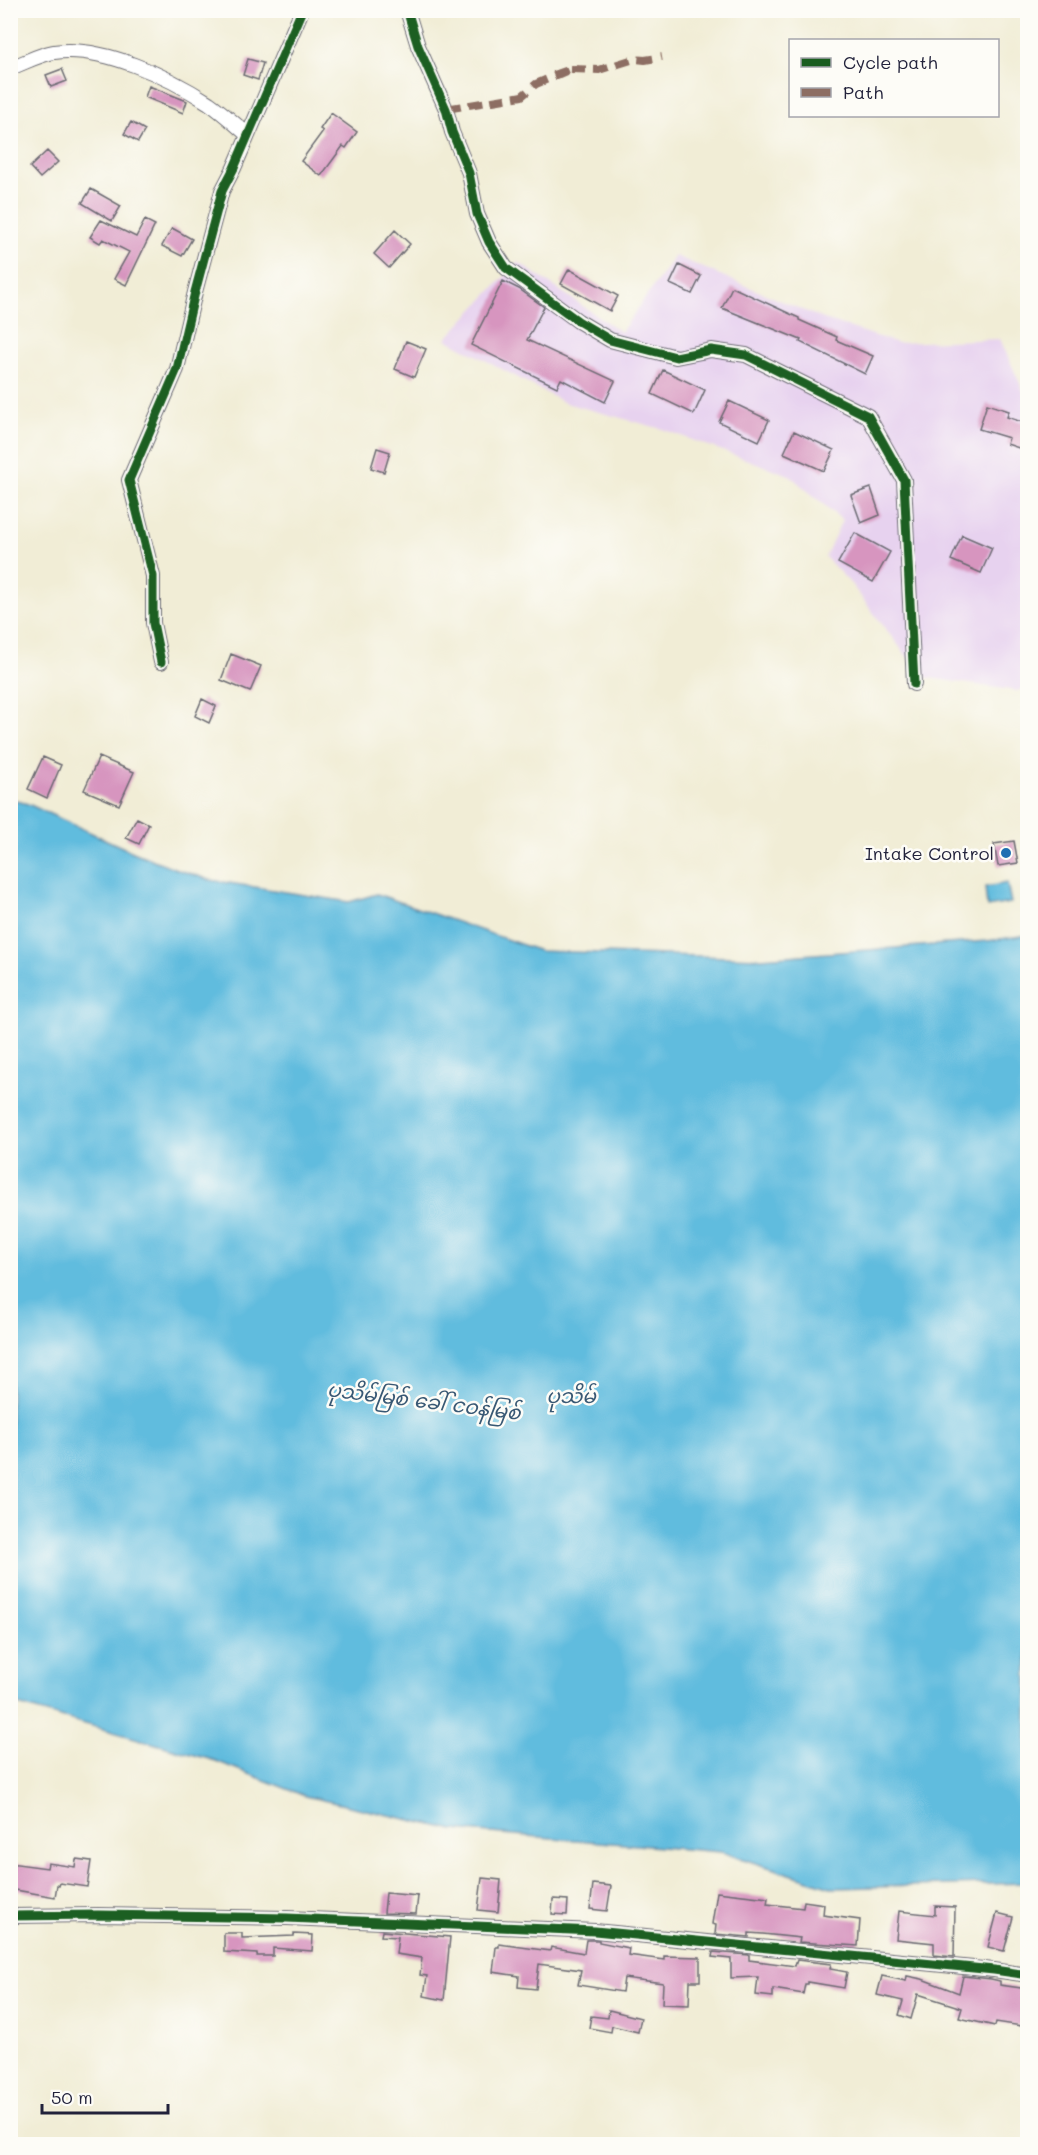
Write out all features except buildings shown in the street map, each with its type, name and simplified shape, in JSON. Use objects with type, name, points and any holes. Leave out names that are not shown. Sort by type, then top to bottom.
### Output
[{"type":"street","points":[[161,662],[153,623],[153,576],[129,480],[177,369],[222,191],[302,10]]},
{"type":"street","points":[[407,10],[418,46],[446,109],[452,132],[469,173],[477,214],[489,242],[506,268],[578,321],[610,340],[676,357],[711,350],[746,356],[868,416],[904,480],[914,684]]},
{"type":"street","points":[[10,68],[53,52],[89,52],[131,64],[169,81],[209,104],[248,135]]},
{"type":"street","points":[[10,1916],[287,1918],[595,1932],[1028,1975]]},
{"type":"shaded area","points":[[675,256],[824,319],[897,343],[1000,339],[1027,399],[1027,687],[1018,691],[923,677],[851,584],[825,557],[842,520],[789,475],[662,429],[565,403],[446,339],[518,262],[621,332]]},
{"type":"water","name":"ပုသိမ်","points":[[10,799],[28,804],[133,852],[210,880],[349,902],[377,894],[540,951],[761,958],[987,941],[1027,935],[1027,1883],[834,1888],[721,1852],[454,1830],[305,1796],[216,1761],[11,1703]]},
{"type":"water","points":[[1007,883],[1011,903],[987,907],[985,887]]},
{"type":"marked path","points":[[571,69],[599,70],[634,59],[662,57]]},
{"type":"marked path","points":[[446,109],[522,96],[536,84],[571,69],[554,75]]},
{"type":"cycle path","points":[[161,662],[153,623],[153,576],[129,480],[177,369],[222,191],[302,10]]},
{"type":"cycle path","points":[[407,10],[418,46],[446,109],[452,132],[469,173],[477,214],[489,242],[506,268],[578,321],[610,340],[676,357],[711,350],[746,355],[868,416],[904,480],[914,684]]},
{"type":"cycle path","points":[[10,1916],[287,1918],[595,1931],[1028,1975]]},
{"type":"place","name":"Intake Control","points":[[1006,853]]},
{"type":"water label","name":"ပုသိမ်မြစ် ခေါ် ငဝန်မြစ်","points":[[424,1400]]}]
